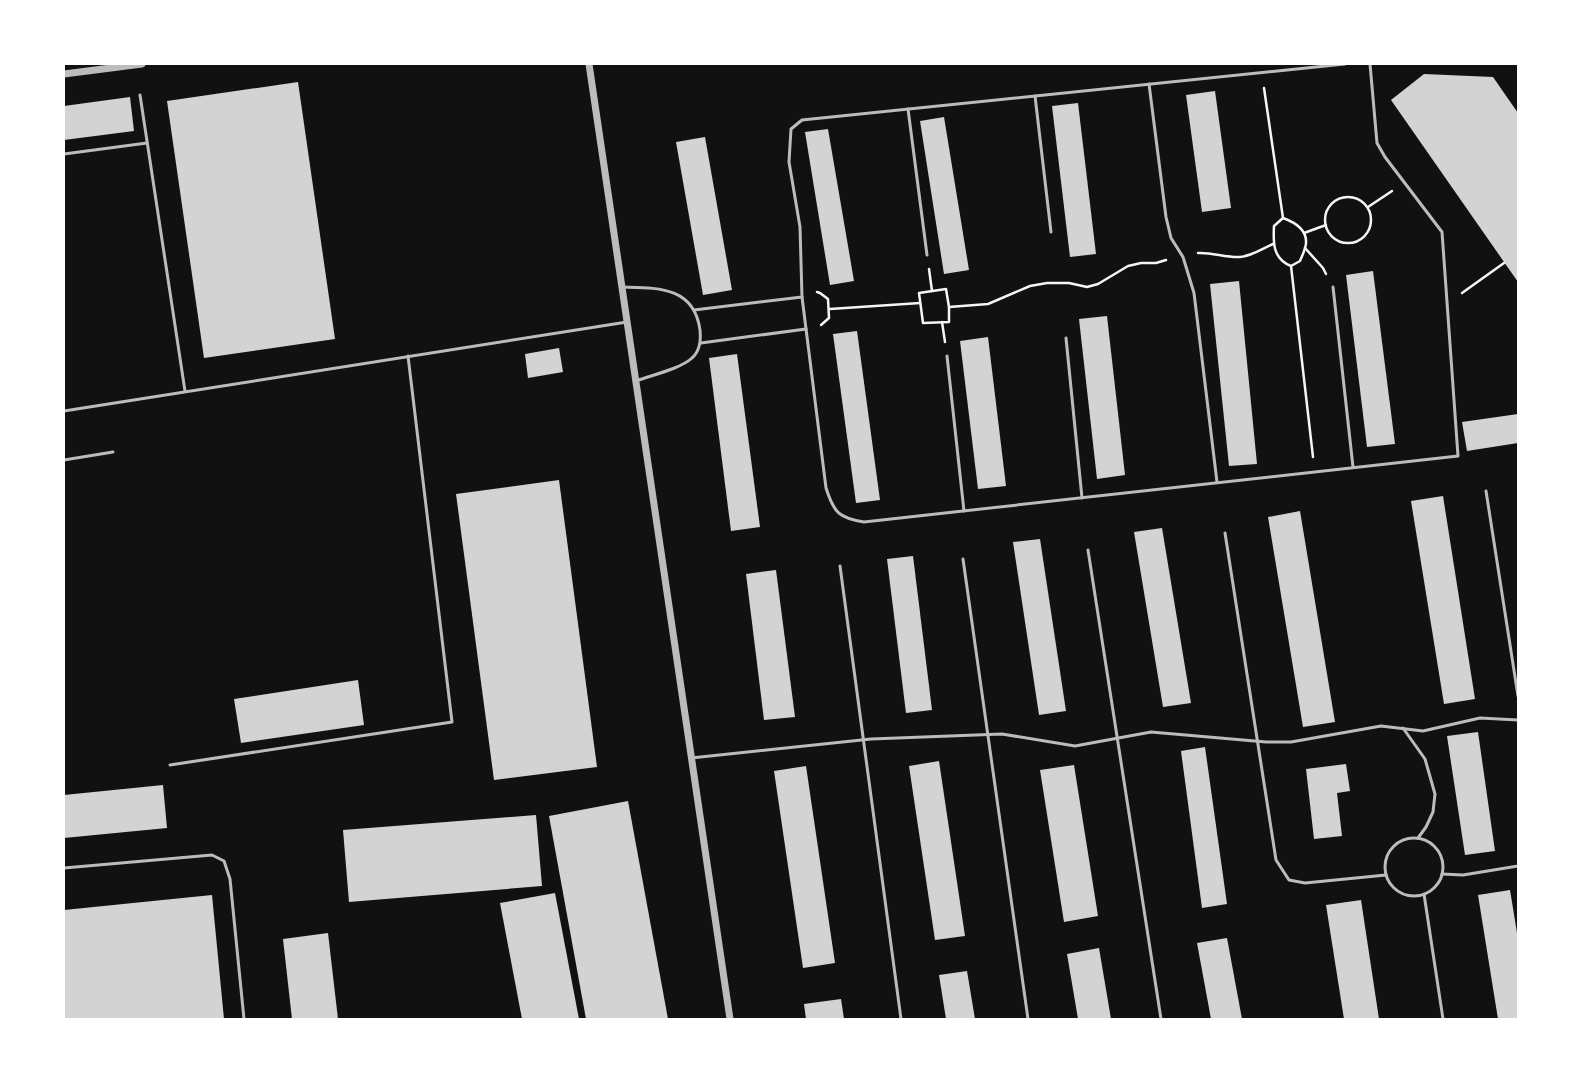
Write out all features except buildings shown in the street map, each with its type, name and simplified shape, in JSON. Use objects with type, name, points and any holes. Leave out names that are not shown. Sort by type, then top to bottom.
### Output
[{"type":"street","points":[[64,74],[142,64]]},
{"type":"street","points":[[589,64],[730,1019]]},
{"type":"lane","points":[[1345,64],[802,120],[792,129],[789,162],[800,227],[802,298],[826,488],[836,510],[843,517],[864,522],[1458,456],[1442,232],[1385,157],[1377,143],[1370,64]]},
{"type":"lane","points":[[1149,84],[1166,217],[1171,238],[1182,257],[1194,293],[1217,482]]},
{"type":"lane","points":[[140,95],[185,392]]},
{"type":"lane","points":[[1036,96],[1051,232]]},
{"type":"lane","points":[[908,109],[927,254]]},
{"type":"lane","points":[[64,154],[147,143]]},
{"type":"lane","points":[[622,287],[658,288],[688,300],[697,314],[701,343],[693,358],[636,381]]},
{"type":"lane","points":[[1333,287],[1353,467]]},
{"type":"lane","points":[[694,310],[802,298]]},
{"type":"lane","points":[[64,411],[627,322]]},
{"type":"lane","points":[[701,343],[806,329]]},
{"type":"lane","points":[[1066,338],[1082,498]]},
{"type":"lane","points":[[170,765],[452,722],[408,356]]},
{"type":"lane","points":[[947,356],[964,511]]},
{"type":"lane","points":[[64,460],[113,452]]},
{"type":"lane","points":[[1486,491],[1518,696]]},
{"type":"lane","points":[[1225,533],[1276,860],[1289,880],[1305,883],[1386,875]]},
{"type":"lane","points":[[1088,550],[1161,1019]]},
{"type":"lane","points":[[963,560],[1028,1019]]},
{"type":"lane","points":[[840,566],[901,1019]]},
{"type":"lane","points":[[691,758],[863,740],[1002,734],[1075,746],[1151,732],[1291,742],[1381,726],[1423,731],[1480,718],[1518,720]]},
{"type":"lane","points":[[1403,728],[1426,759],[1435,794],[1433,812],[1426,827],[1418,838]]},
{"type":"lane","points":[[1418,838],[1427,841],[1435,847],[1441,855],[1443,864],[1442,874],[1439,883],[1432,890],[1415,896],[1405,895],[1391,884],[1386,875],[1387,857],[1392,848],[1399,842],[1418,838]]},
{"type":"lane","points":[[64,868],[212,855],[224,861],[230,879],[244,1019]]},
{"type":"lane","points":[[1442,874],[1463,874],[1518,866]]},
{"type":"lane","points":[[1424,894],[1443,1019]]},
{"type":"path","points":[[1261,72],[1283,218]]},
{"type":"path","points":[[1368,207],[1404,182]]},
{"type":"path","points":[[1347,197],[1362,201],[1368,207],[1371,214],[1370,228],[1366,235],[1354,243],[1340,242],[1328,232],[1326,225],[1325,217],[1332,203],[1347,197]]},
{"type":"path","points":[[1283,218],[1294,222],[1304,233],[1306,243],[1300,261],[1290,266],[1284,264],[1278,258],[1273,244],[1274,226],[1283,218]]},
{"type":"path","points":[[1304,233],[1326,225]]},
{"type":"path","points":[[949,307],[988,304],[1030,286],[1047,283],[1068,283],[1088,287],[1098,284],[1128,266],[1141,263],[1156,263],[1193,253],[1205,252],[1239,257],[1254,254],[1273,244]]},
{"type":"path","points":[[1305,248],[1323,268],[1333,287]]},
{"type":"path","points":[[927,254],[932,291]]},
{"type":"path","points":[[1447,304],[1504,263]]},
{"type":"path","points":[[1290,266],[1315,472]]},
{"type":"path","points":[[946,289],[949,307],[949,322],[923,323],[919,293],[932,291],[946,289]]},
{"type":"path","points":[[830,309],[920,303]]}]
